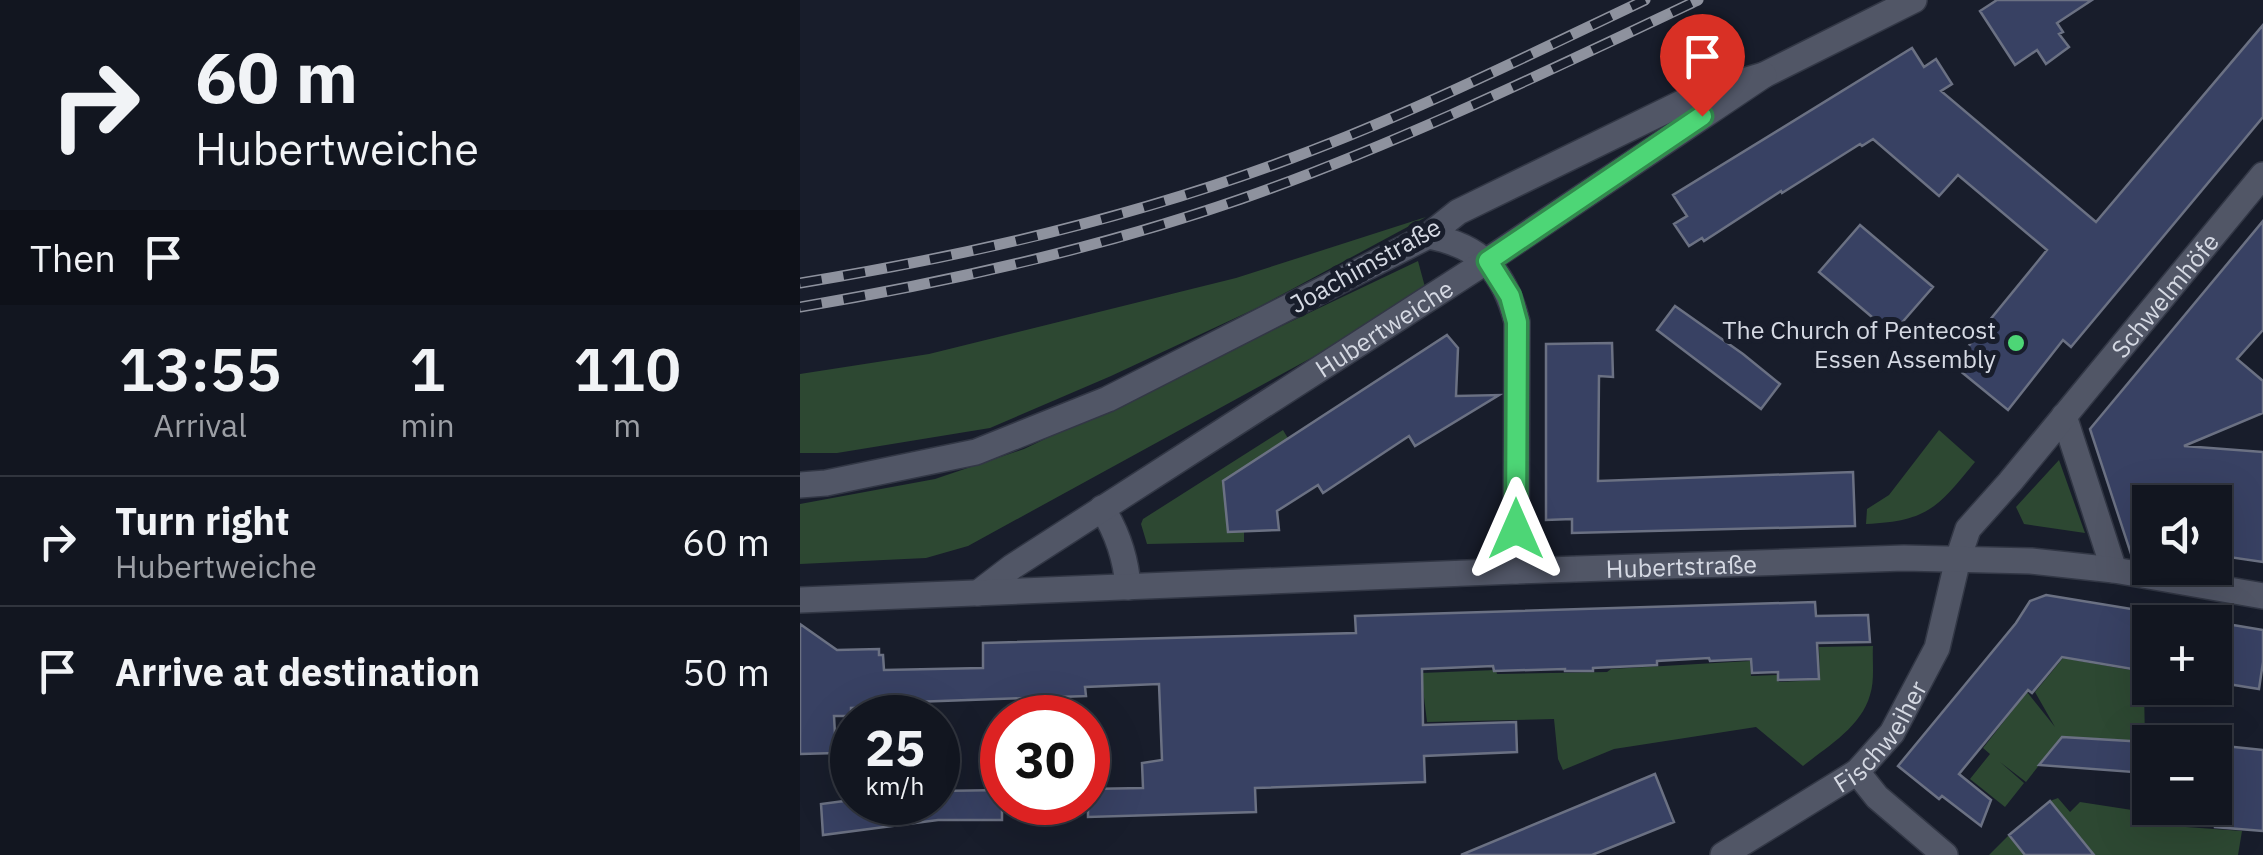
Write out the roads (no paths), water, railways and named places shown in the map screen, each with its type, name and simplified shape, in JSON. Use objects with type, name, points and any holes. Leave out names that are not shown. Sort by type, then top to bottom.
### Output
[{"type":"street","name":"Joachimstraße","points":[[800,485],[976,452],[1108,399],[1428,236],[1458,212],[1702,93],[1764,75],[1914,0]]},
{"type":"street","name":"Hubertweiche","points":[[978,593],[1012,566],[1488,261],[1764,75]]},
{"type":"street","name":"Schwelmhöfe","points":[[1958,558],[1968,529],[2263,174]]},
{"type":"street","points":[[1428,236],[1447,240],[1488,261],[1510,296],[1517,322],[1516,571]]},
{"type":"street","points":[[2064,416],[2114,570]]},
{"type":"street","points":[[1102,508],[1124,558],[1128,586]]},
{"type":"street","name":"Hubertstraße","points":[[800,600],[1904,558],[2031,562],[2114,570],[2263,596]]},
{"type":"street","name":"Fischweiher","points":[[1723,855],[1857,772],[1892,733],[1937,648],[1958,558]]},
{"type":"street","points":[[1857,772],[1877,798],[1946,855]]},
{"type":"railway","points":[[800,283],[925,261],[1049,233],[1232,179],[1382,122],[1645,0]]},
{"type":"railway","points":[[800,307],[1022,262],[1241,199],[1415,131],[1698,0]]},
{"type":"place","name":"The Church of Pentecost Essen Assembly","points":[[2016,343]]}]
